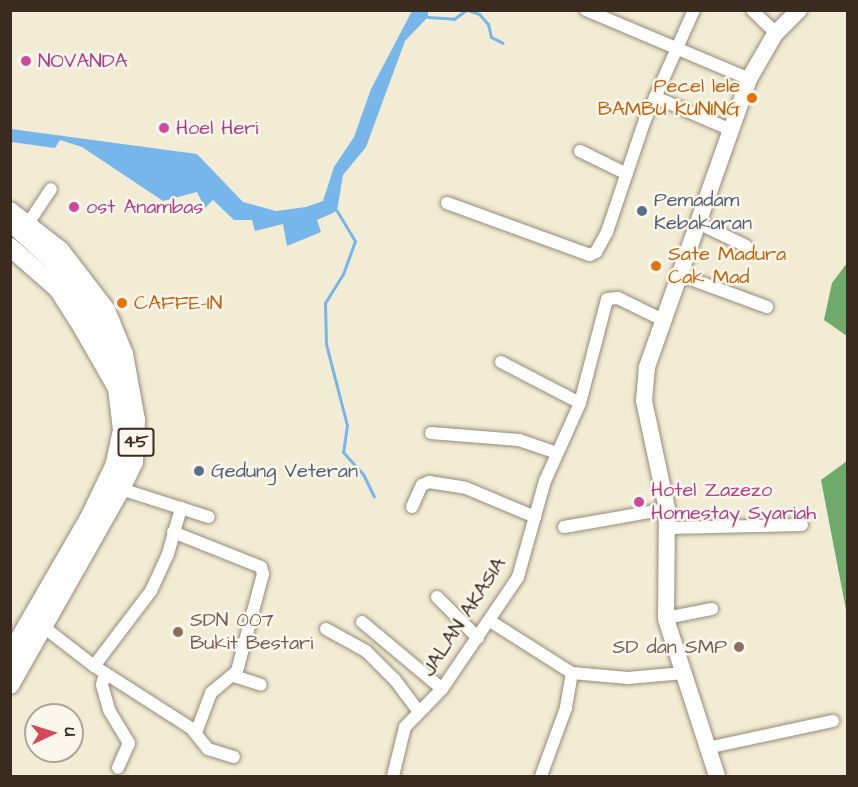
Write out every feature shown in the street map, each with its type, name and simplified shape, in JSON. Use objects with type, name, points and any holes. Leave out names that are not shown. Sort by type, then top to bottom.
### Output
[{"type":"highway","name":"45","points":[[10,211],[16,226],[60,250],[94,291],[115,330],[123,384],[122,430],[115,464],[45,628],[10,685]]},
{"type":"highway","name":"45","points":[[10,247],[58,289],[123,384],[135,406],[136,450],[121,489],[10,655]]},
{"type":"main road","points":[[717,777],[666,618],[667,509],[644,401],[646,367],[677,274],[749,79],[776,33],[799,10]]},
{"type":"street","points":[[586,10],[749,79]]},
{"type":"street","points":[[447,203],[593,254],[607,232],[655,97],[675,47],[694,10]]},
{"type":"street","points":[[752,10],[776,33]]},
{"type":"street","points":[[655,97],[729,129]]},
{"type":"street","points":[[580,151],[627,174]]},
{"type":"street","points":[[16,226],[51,189]]},
{"type":"street","points":[[696,222],[746,246]]},
{"type":"street","points":[[677,274],[767,307]]},
{"type":"street","name":"JALAN AKASIA","points":[[393,777],[402,735],[418,711],[442,689],[518,577],[556,453],[580,403],[607,299],[618,298],[661,319]]},
{"type":"street","points":[[501,362],[580,403]]},
{"type":"street","points":[[431,433],[519,440],[556,453]]},
{"type":"street","points":[[412,507],[422,485],[429,482],[466,488],[535,517]]},
{"type":"street","points":[[121,489],[209,517]]},
{"type":"street","points":[[118,768],[129,743],[111,717],[100,669],[151,591],[181,508]]},
{"type":"street","points":[[564,527],[667,509]]},
{"type":"street","points":[[668,528],[802,525]]},
{"type":"street","points":[[173,532],[263,571],[259,596],[234,675],[212,693],[196,733]]},
{"type":"street","points":[[437,597],[478,638]]},
{"type":"street","points":[[666,618],[712,609]]},
{"type":"street","points":[[490,621],[572,673],[628,678],[684,673]]},
{"type":"street","points":[[362,622],[442,689]]},
{"type":"street","points":[[45,628],[100,669],[196,733],[208,749],[234,758]]},
{"type":"street","points":[[326,629],[366,651],[395,680],[418,711]]},
{"type":"street","points":[[541,777],[566,708],[572,673]]},
{"type":"street","points":[[234,675],[261,685]]},
{"type":"street","points":[[707,748],[833,721]]},
{"type":"green space","points":[[847,263],[847,336],[824,320],[832,283]]},
{"type":"green space","points":[[847,461],[847,615],[821,480]]},
{"type":"water","points":[[412,11],[428,11],[428,17],[405,41],[366,147],[343,175],[337,211],[317,220],[321,232],[287,246],[283,224],[255,231],[252,220],[234,220],[213,200],[205,208],[197,192],[163,201],[82,147],[60,140],[55,148],[11,142],[11,129],[197,154],[243,202],[276,211],[306,207],[323,201],[334,167],[354,137],[371,89]]},
{"type":"waterway","points":[[428,17],[454,19],[466,10]]},
{"type":"waterway","points":[[468,10],[479,14],[488,24],[491,37],[503,43]]},
{"type":"waterway","points":[[337,211],[355,241],[343,274],[325,303],[326,344],[347,425],[343,452],[363,474],[374,497]]},
{"type":"place","name":"NOVANDA","points":[[26,61]]},
{"type":"place","name":"Pecel lele BAMBU KUNING","points":[[752,98]]},
{"type":"place","name":"Hoel Heri","points":[[164,128]]},
{"type":"place","name":"ost Anambas","points":[[74,207]]},
{"type":"place","name":"Pemadam Kebakaran","points":[[642,211]]},
{"type":"place","name":"Sate Madura Cak Mad","points":[[656,266]]},
{"type":"place","name":"CAFFE-IN","points":[[122,303]]},
{"type":"place","name":"Gedung Veteran","points":[[199,471]]},
{"type":"place","name":"Hotel Zazezo Homestay Syariah","points":[[639,502]]},
{"type":"place","name":"SDN 007 Bukit Bestari","points":[[178,632]]},
{"type":"place","name":"SD dan SMP","points":[[739,647]]}]
